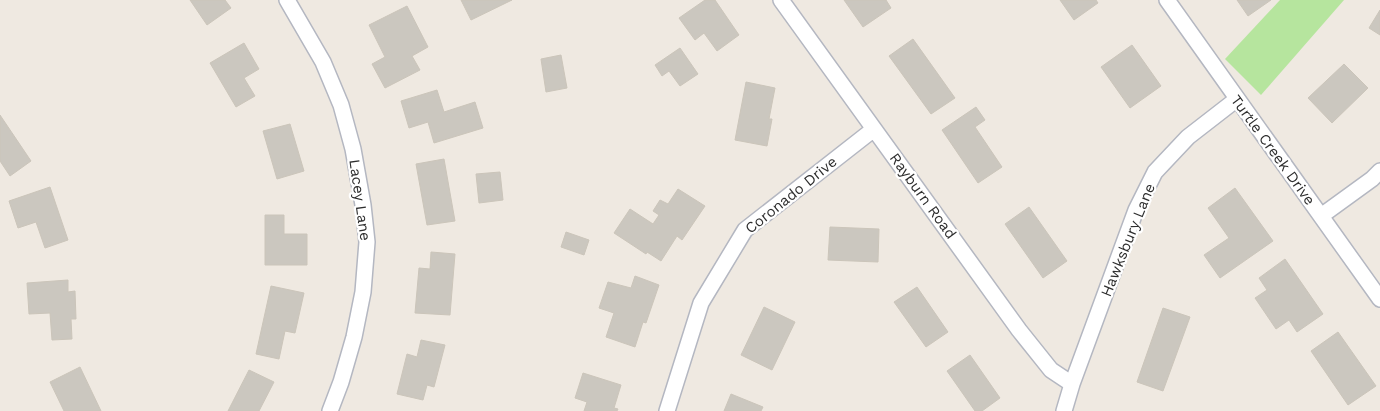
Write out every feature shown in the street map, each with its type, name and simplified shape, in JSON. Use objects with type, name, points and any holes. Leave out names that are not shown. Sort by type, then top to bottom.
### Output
[{"type":"street","name":"Lacey Lane","points":[[287,0],[323,62],[342,105],[353,149],[367,242],[363,292],[354,337],[342,382],[330,411]]},
{"type":"street","name":"Rayburn Road","points":[[782,0],[1019,330],[1052,370],[1072,384]]},
{"type":"street","name":"Turtle Creek Drive","points":[[1167,0],[1380,300]]},
{"type":"street","name":"Hawksbury Lane","points":[[1064,411],[1072,384],[1136,210],[1155,172],[1188,137],[1236,99]]},
{"type":"street","name":"Coronado Drive","points":[[667,411],[701,303],[745,230],[874,129]]},
{"type":"street","points":[[1320,216],[1372,179],[1380,171]]},
{"type":"green space","points":[[1280,0],[1344,0],[1261,95],[1225,59]]},
{"type":"building","points":[[190,0],[225,0],[231,8],[207,25]]},
{"type":"building","points":[[461,0],[512,0],[471,20]]},
{"type":"building","points":[[705,0],[715,0],[739,35],[717,51],[704,33],[695,40],[679,18]]},
{"type":"building","points":[[844,0],[886,0],[891,8],[863,27]]},
{"type":"building","points":[[1060,0],[1096,0],[1098,3],[1074,20]]},
{"type":"building","points":[[1237,0],[1271,0],[1248,16]]},
{"type":"building","points":[[407,6],[428,47],[412,56],[420,70],[385,88],[372,64],[385,57],[369,25]]},
{"type":"building","points":[[1380,10],[1380,35],[1369,28]]},
{"type":"building","points":[[913,39],[955,98],[931,114],[889,56]]},
{"type":"building","points":[[244,43],[259,69],[244,78],[255,96],[236,107],[210,63]]},
{"type":"building","points":[[1132,45],[1161,86],[1130,108],[1101,67]]},
{"type":"building","points":[[680,48],[698,74],[680,86],[669,71],[662,76],[655,65]]},
{"type":"building","points":[[561,55],[567,88],[546,92],[541,59]]},
{"type":"building","points":[[1344,64],[1368,88],[1332,123],[1308,98]]},
{"type":"building","points":[[746,82],[775,88],[769,119],[772,119],[767,146],[735,140]]},
{"type":"building","points":[[437,90],[444,112],[475,102],[483,128],[434,143],[428,122],[409,128],[401,101]]},
{"type":"building","points":[[976,107],[985,120],[975,127],[1002,167],[978,183],[942,130]]},
{"type":"building","points":[[0,115],[31,161],[10,176],[0,161]]},
{"type":"building","points":[[290,124],[304,171],[277,179],[263,131]]},
{"type":"building","points":[[444,159],[455,221],[427,225],[416,164]]},
{"type":"building","points":[[500,172],[503,200],[479,203],[476,174]]},
{"type":"building","points":[[50,187],[68,240],[45,248],[36,222],[18,228],[9,201]]},
{"type":"building","points":[[1235,188],[1273,241],[1220,278],[1204,255],[1229,238],[1208,208]]},
{"type":"building","points":[[678,189],[705,206],[682,240],[677,236],[661,261],[647,252],[646,254],[614,233],[630,209],[653,224],[659,215],[653,211],[660,200],[668,204]]},
{"type":"building","points":[[1029,207],[1067,261],[1043,278],[1005,224]]},
{"type":"building","points":[[265,215],[284,215],[284,234],[307,234],[307,265],[265,265]]},
{"type":"building","points":[[830,227],[879,229],[878,262],[828,260]]},
{"type":"building","points":[[566,232],[589,240],[584,255],[561,247]]},
{"type":"building","points":[[431,252],[455,254],[450,315],[415,313],[419,268],[430,269]]},
{"type":"building","points":[[1285,259],[1323,314],[1297,332],[1289,320],[1276,329],[1255,298],[1267,290],[1259,278]]},
{"type":"building","points":[[635,276],[659,285],[646,323],[643,322],[635,347],[606,337],[614,313],[599,308],[608,282],[631,288]]},
{"type":"building","points":[[68,280],[68,292],[75,291],[76,319],[71,319],[72,339],[52,340],[50,313],[29,314],[27,283]]},
{"type":"building","points":[[271,286],[304,293],[295,333],[285,331],[279,359],[256,354]]},
{"type":"building","points":[[917,287],[948,332],[926,347],[894,302]]},
{"type":"building","points":[[764,307],[795,322],[772,370],[741,355]]},
{"type":"building","points":[[1163,308],[1190,317],[1163,391],[1137,382]]},
{"type":"building","points":[[1338,332],[1376,386],[1348,405],[1311,351]]},
{"type":"building","points":[[421,340],[445,345],[434,387],[427,385],[423,400],[397,394],[407,354],[417,357]]},
{"type":"building","points":[[970,355],[1000,398],[982,411],[975,411],[947,371]]},
{"type":"building","points":[[80,367],[101,411],[64,411],[50,382]]},
{"type":"building","points":[[249,370],[274,382],[259,411],[228,411]]},
{"type":"building","points":[[583,373],[621,385],[614,408],[618,409],[617,411],[584,411],[587,402],[575,398]]},
{"type":"building","points":[[731,394],[763,407],[761,411],[724,411]]}]
